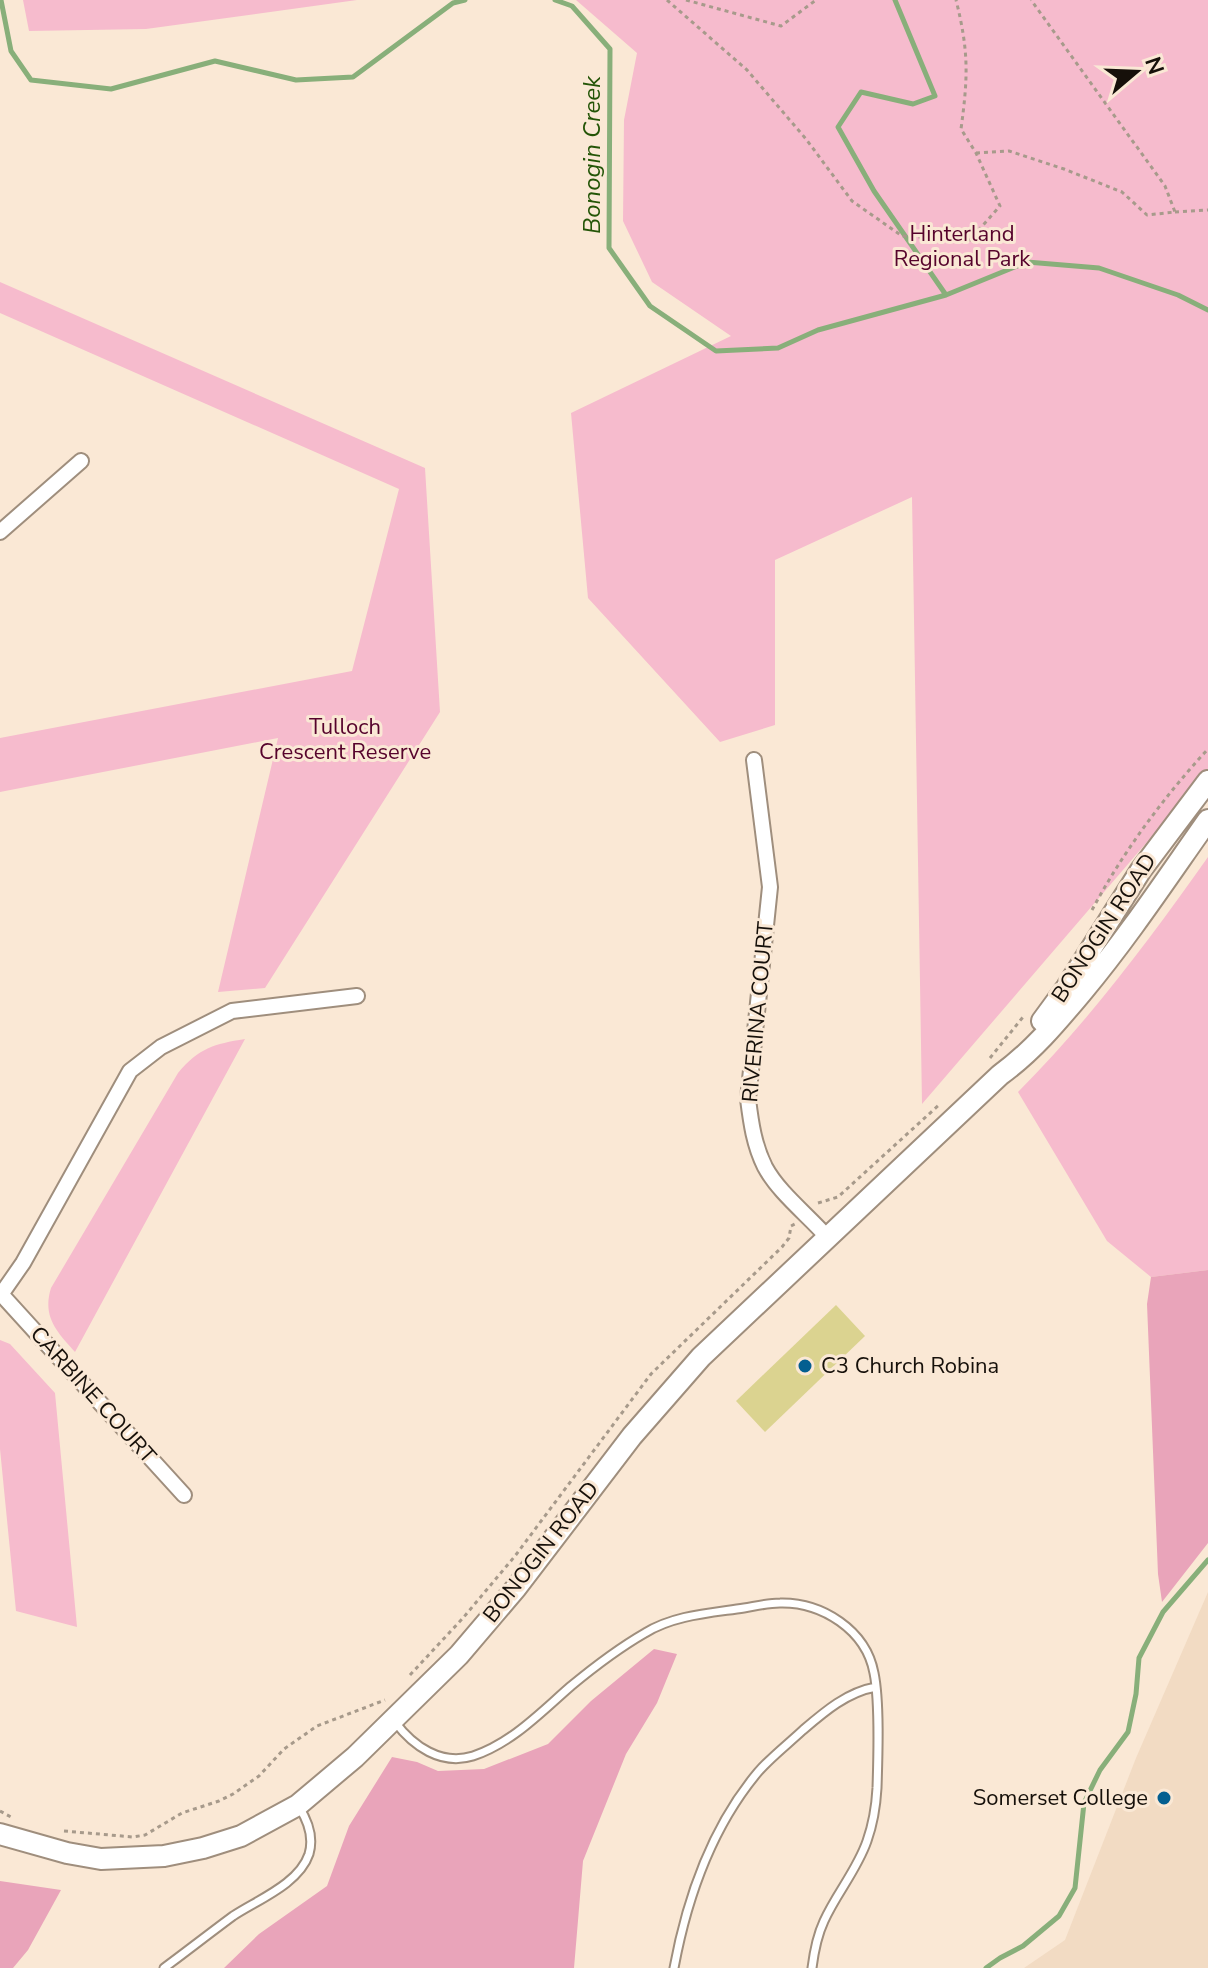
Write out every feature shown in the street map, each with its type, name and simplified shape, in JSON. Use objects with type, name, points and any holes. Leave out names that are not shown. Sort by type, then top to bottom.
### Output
[{"type":"street","points":[[0,532],[81,461]]},
{"type":"street","name":"RIVERINA COURT","points":[[754,760],[770,887],[748,1099],[752,1131],[765,1168],[828,1238]]},
{"type":"street","name":"BONOGIN ROAD","points":[[0,1834],[101,1859],[164,1856],[203,1848],[241,1836],[298,1805],[355,1757],[459,1655],[516,1588],[632,1436],[701,1357],[828,1238],[992,1070],[1067,987],[1137,877],[1208,781]]},
{"type":"street","points":[[1137,877],[1148,881],[1155,878],[1208,805]]},
{"type":"street","name":"BONOGIN ROAD","points":[[992,1070],[1026,1056],[1098,972],[1208,820]]},
{"type":"street","points":[[1,1295],[23,1263],[130,1071],[161,1047],[232,1011],[357,996]]},
{"type":"street","name":"CARBINE COURT","points":[[1,1295],[184,1495]]},
{"type":"lane","points":[[393,1721],[408,1739],[427,1753],[470,1757],[518,1732],[574,1684],[648,1631],[691,1616],[778,1602],[823,1611],[841,1621],[858,1637],[874,1671],[877,1789],[872,1824],[856,1865],[824,1920],[817,1938],[812,1968]]},
{"type":"lane","points":[[674,1968],[681,1928],[695,1884],[709,1851],[741,1796],[759,1771],[817,1718],[852,1694],[876,1687]]},
{"type":"lane","points":[[164,1968],[235,1915],[279,1888],[302,1866],[309,1854],[311,1835],[298,1805]]},
{"type":"path","points":[[667,0],[747,70],[806,139],[852,201],[902,236],[970,240],[1000,206],[976,153],[961,129],[967,83],[966,40],[956,0]]},
{"type":"path","points":[[686,0],[781,26],[816,0]]},
{"type":"path","points":[[1031,0],[1165,186],[1175,212]]},
{"type":"path","points":[[976,153],[1009,151],[1064,169],[1122,192],[1147,215],[1208,210]]},
{"type":"path","points":[[1090,912],[1113,872],[1171,789],[1208,749]]},
{"type":"path","points":[[992,1070],[1026,1013]]},
{"type":"path","points":[[815,1205],[838,1197],[940,1103]]},
{"type":"path","points":[[405,1680],[515,1556],[651,1374],[782,1247],[789,1238],[791,1226],[796,1224]]},
{"type":"path","points":[[57,1830],[90,1835],[145,1835],[182,1813],[233,1794],[259,1776],[284,1749],[317,1726],[338,1716],[371,1707],[389,1696]]},
{"type":"path","points":[[0,1811],[21,1821]]},
{"type":"shaded area","points":[[1208,1270],[1208,1543],[1162,1602],[1158,1574],[1147,1304],[1151,1277]]},
{"type":"shaded area","name":"Somerset College","points":[[1208,1592],[1208,1968],[1024,1968],[1065,1940],[1136,1758]]},
{"type":"shaded area","points":[[654,1649],[677,1654],[657,1703],[626,1754],[583,1861],[574,1968],[224,1968],[259,1934],[327,1886],[349,1826],[392,1757],[417,1762],[438,1771],[484,1769],[548,1744],[591,1701]]},
{"type":"shaded area","points":[[0,1881],[61,1890],[28,1950],[13,1968],[0,1968]]},
{"type":"green space","points":[[23,0],[357,0],[146,29],[29,31]]},
{"type":"green space","name":"Hinterland Regional Park","points":[[576,0],[1208,0],[1208,771],[922,1104],[912,497],[775,560],[775,725],[720,742],[588,598],[571,413],[731,336],[652,282],[623,221],[624,120],[637,53]]},
{"type":"green space","name":"Tulloch Crescent Reserve","points":[[0,282],[425,468],[440,712],[265,988],[218,992],[278,738],[0,792],[0,738],[352,671],[399,489],[0,313]]},
{"type":"green space","points":[[1208,857],[1208,1270],[1151,1277],[1107,1241],[1018,1092],[1118,979]]},
{"type":"green space","points":[[245,1039],[75,1352],[57,1331],[50,1316],[51,1288],[178,1073],[208,1048]]},
{"type":"green space","points":[[0,1340],[10,1344],[55,1393],[77,1627],[16,1611],[0,1449]]},
{"type":"building","points":[[836,1305],[865,1336],[765,1432],[736,1401]]},
{"type":"waterway","name":"Bonogin Creek","points":[[1,0],[11,51],[31,80],[111,89],[215,61],[296,80],[353,77],[453,3],[465,0]]},
{"type":"waterway","name":"Bonogin Creek","points":[[555,0],[572,6],[610,49],[609,248],[650,306],[716,351],[778,348],[818,330],[946,295],[1027,262],[1099,268],[1178,295],[1208,310]]},
{"type":"waterway","points":[[895,0],[935,96],[913,104],[861,92],[838,127],[874,191],[946,295]]},
{"type":"waterway","points":[[986,1968],[1023,1946],[1059,1916],[1075,1888],[1084,1803],[1100,1770],[1128,1732],[1139,1658],[1163,1612],[1208,1560]]},
{"type":"place","name":"C3 Church Robina","points":[[805,1366]]},
{"type":"place","name":"Somerset College","points":[[1164,1798]]}]
